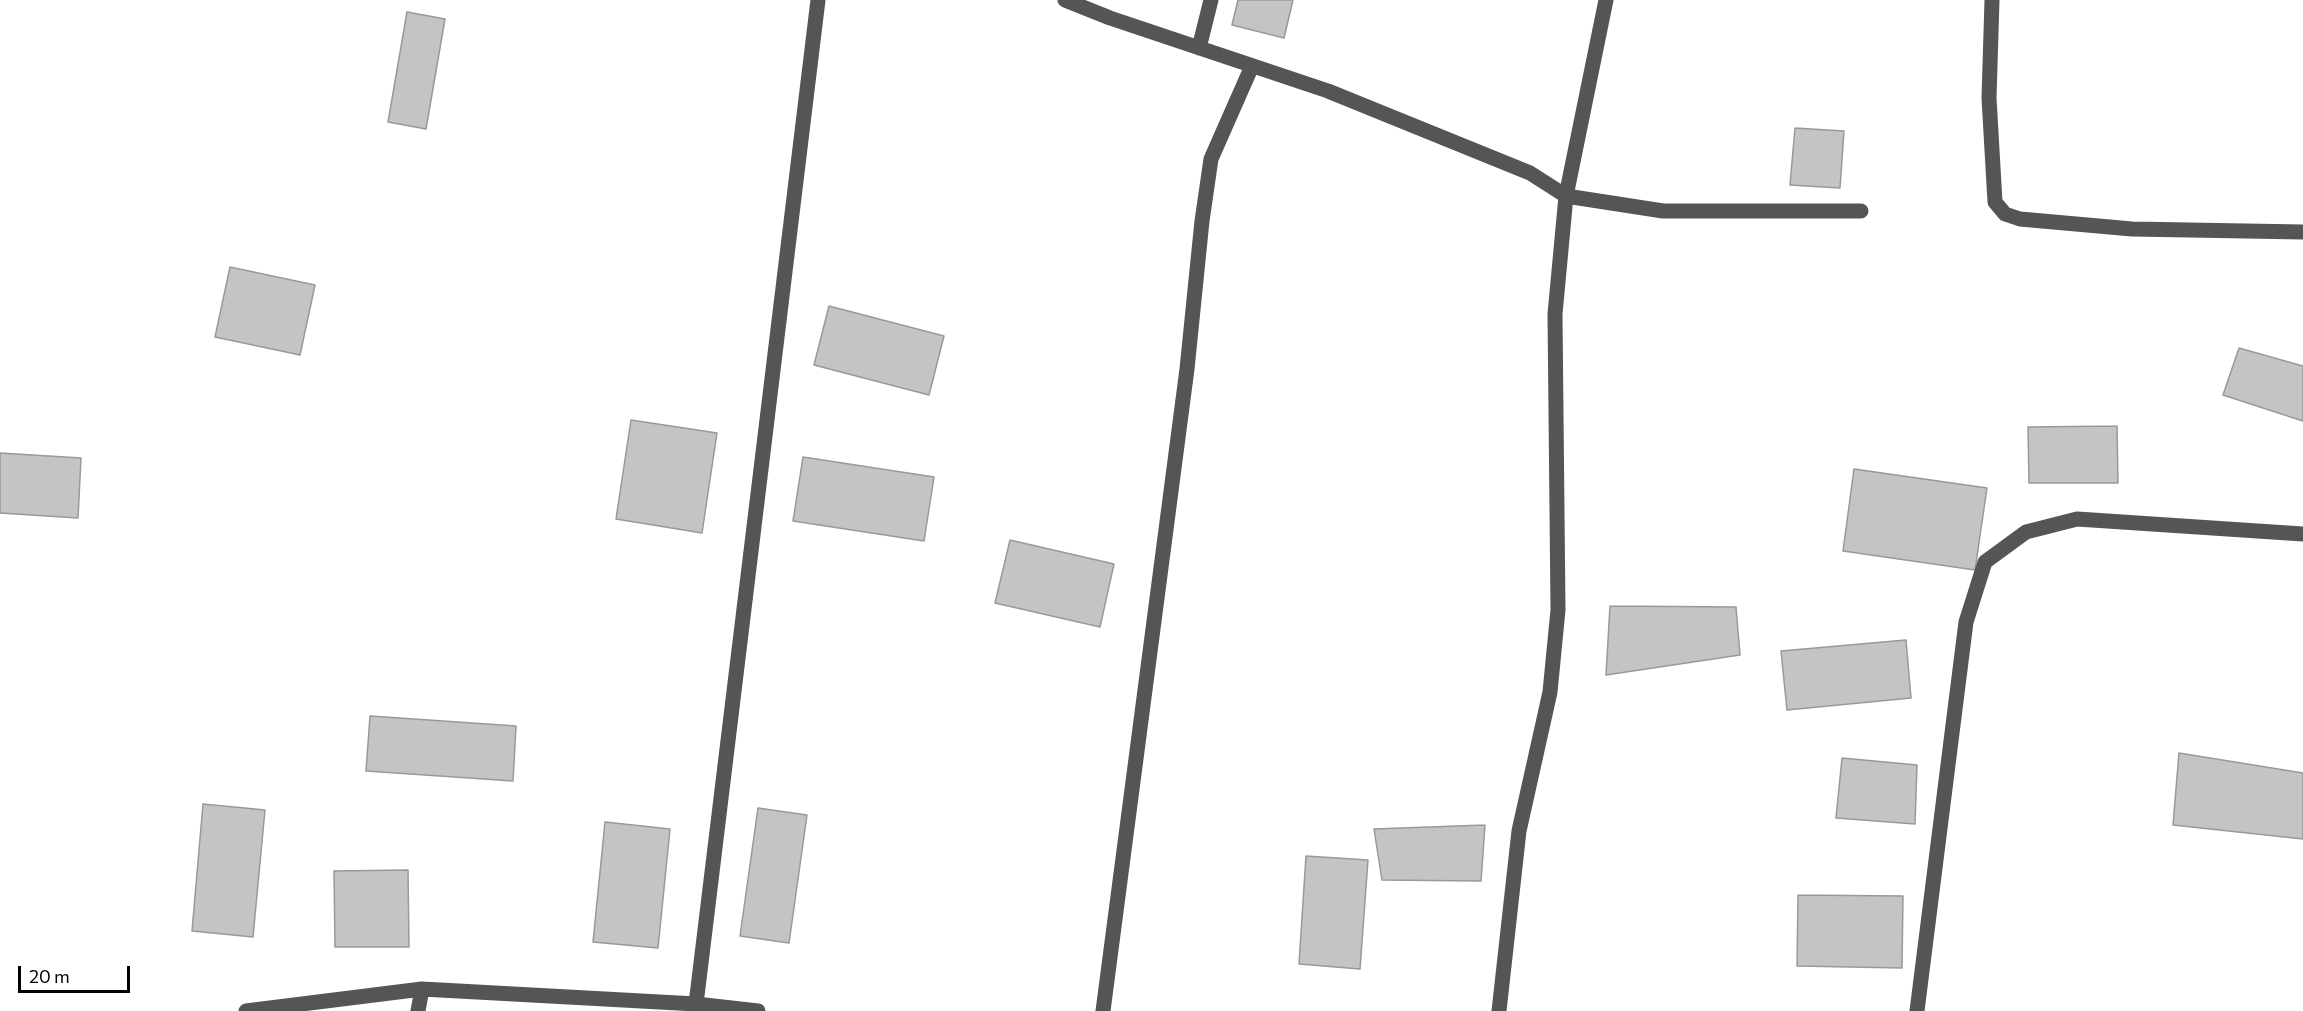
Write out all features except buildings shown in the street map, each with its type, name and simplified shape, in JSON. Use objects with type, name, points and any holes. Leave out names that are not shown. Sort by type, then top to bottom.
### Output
[{"type":"street","points":[[696,1004],[818,0]]},
{"type":"street","points":[[1065,0],[1110,18],[1328,91],[1530,173],[1566,196],[1663,211],[1861,211]]},
{"type":"street","points":[[1199,48],[1211,0]]},
{"type":"street","points":[[1499,1011],[1519,831],[1550,692],[1558,610],[1555,314],[1566,196],[1606,0]]},
{"type":"street","points":[[1992,0],[1989,109],[1995,202],[2005,214],[2020,219],[2132,229],[2303,232]]},
{"type":"street","points":[[1103,1011],[1187,369],[1202,221],[1211,159],[1252,66]]},
{"type":"street","points":[[1917,1011],[1966,622],[1985,562],[2026,532],[2077,519],[2303,534]]},
{"type":"street","points":[[418,1011],[422,989]]},
{"type":"street","points":[[246,1011],[422,989],[696,1004],[758,1011]]}]
